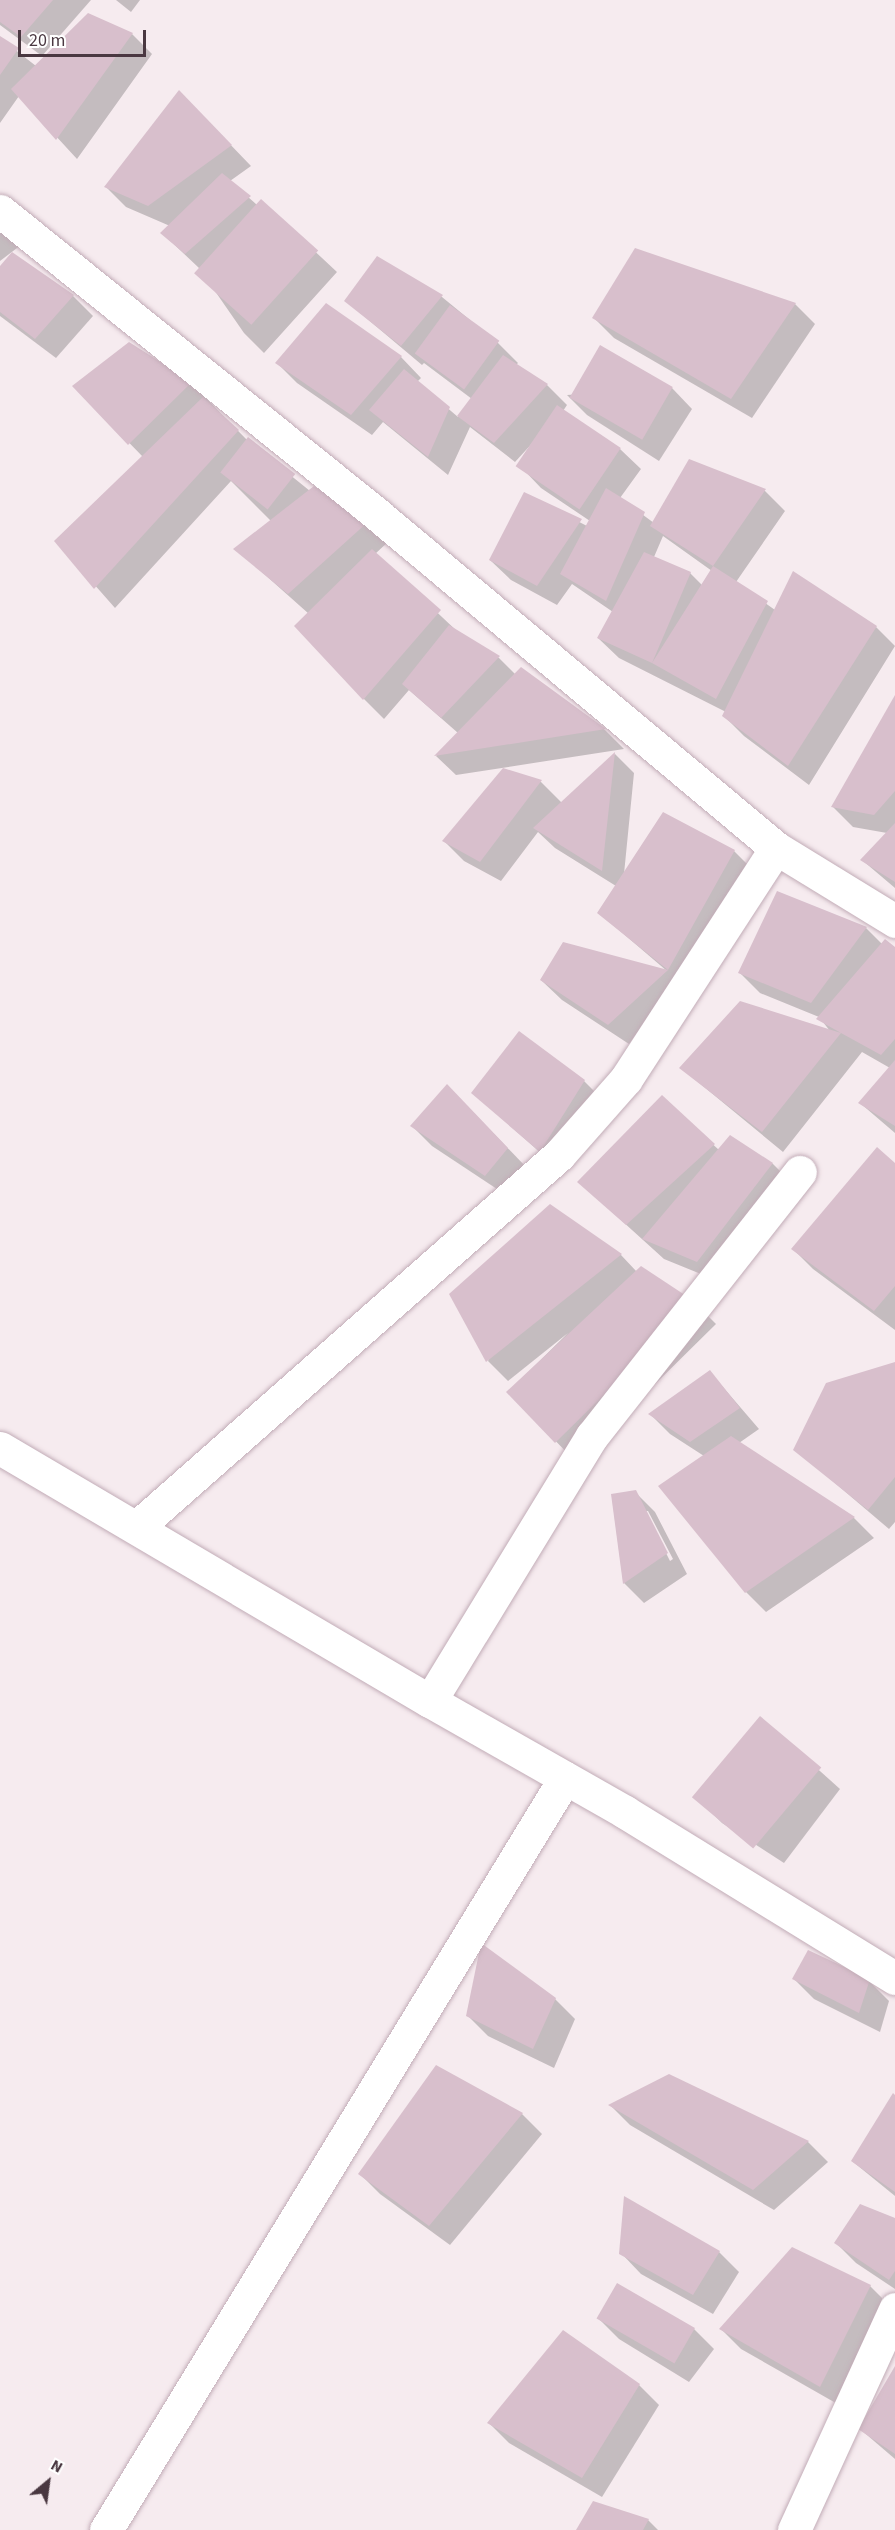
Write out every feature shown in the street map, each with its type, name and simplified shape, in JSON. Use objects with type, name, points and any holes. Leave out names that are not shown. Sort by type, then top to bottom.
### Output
[{"type":"street","points":[[0,211],[379,516],[776,848],[895,921]]},
{"type":"street","points":[[137,1527],[559,1155],[626,1079],[776,848]]},
{"type":"street","points":[[430,1701],[592,1436],[800,1172]]},
{"type":"street","points":[[0,1448],[565,1778],[895,1978]]},
{"type":"street","points":[[106,2530],[565,1778]]},
{"type":"street","points":[[794,2530],[895,2309]]},
{"type":"building","points":[[0,0],[53,0],[21,37],[0,22]]},
{"type":"building","points":[[88,13],[133,33],[56,140],[11,89]]},
{"type":"building","points":[[0,36],[19,48],[0,75]]},
{"type":"building","points":[[179,90],[232,145],[148,206],[104,187]]},
{"type":"building","points":[[222,173],[251,196],[185,254],[160,233]]},
{"type":"building","points":[[261,199],[318,251],[251,325],[194,273]]},
{"type":"building","points":[[635,248],[796,303],[731,399],[592,318]]},
{"type":"building","points":[[12,252],[74,295],[35,339],[0,312],[0,266]]},
{"type":"building","points":[[377,256],[443,295],[401,346],[344,301]]},
{"type":"building","points":[[326,303],[402,356],[351,415],[275,363]]},
{"type":"building","points":[[450,305],[499,341],[464,389],[415,354]]},
{"type":"building","points":[[129,342],[192,382],[128,445],[72,386]]},
{"type":"building","points":[[600,345],[673,387],[642,440],[570,398]]},
{"type":"building","points":[[503,355],[548,384],[494,443],[457,416]]},
{"type":"building","points":[[404,369],[450,407],[428,457],[369,410]]},
{"type":"building","points":[[203,397],[239,430],[94,589],[54,541]]},
{"type":"building","points":[[557,405],[621,448],[579,509],[516,466]]},
{"type":"building","points":[[248,437],[295,474],[268,509],[220,472]]},
{"type":"building","points":[[689,459],[766,489],[713,566],[650,526]]},
{"type":"building","points":[[314,486],[369,521],[288,594],[233,549]]},
{"type":"building","points":[[606,488],[645,512],[606,601],[560,574]]},
{"type":"building","points":[[524,492],[582,519],[537,586],[489,560]]},
{"type":"building","points":[[372,549],[441,610],[363,700],[294,626]]},
{"type":"building","points":[[644,552],[691,572],[652,663],[597,638]]},
{"type":"building","points":[[713,566],[768,601],[716,699],[652,663]]},
{"type":"building","points":[[793,571],[877,626],[788,766],[722,716]]},
{"type":"building","points":[[449,625],[500,656],[441,718],[402,684]]},
{"type":"building","points":[[521,667],[606,729],[434,756]]},
{"type":"building","points":[[895,695],[895,791],[874,815],[831,807]]},
{"type":"building","points":[[615,752],[602,871],[533,828]]},
{"type":"building","points":[[503,768],[542,780],[480,862],[442,841]]},
{"type":"building","points":[[663,812],[735,850],[668,970],[597,913]]},
{"type":"building","points":[[895,823],[895,882],[860,860]]},
{"type":"building","points":[[777,891],[867,927],[811,1003],[738,973]]},
{"type":"building","points":[[885,939],[895,947],[895,1039],[881,1055],[816,1019]]},
{"type":"building","points":[[563,942],[668,970],[608,1025],[540,980]]},
{"type":"building","points":[[740,1001],[841,1033],[762,1132],[679,1068]]},
{"type":"building","points":[[519,1031],[585,1080],[540,1152],[471,1093]]},
{"type":"building","points":[[895,1060],[895,1126],[858,1103]]},
{"type":"building","points":[[447,1084],[508,1148],[485,1176],[410,1126]]},
{"type":"building","points":[[662,1095],[715,1144],[626,1225],[577,1182]]},
{"type":"building","points":[[730,1135],[773,1163],[697,1262],[642,1239]]},
{"type":"building","points":[[877,1147],[895,1163],[895,1286],[874,1311],[791,1249]]},
{"type":"building","points":[[550,1204],[622,1254],[486,1362],[449,1294]]},
{"type":"building","points":[[641,1266],[697,1303],[555,1443],[506,1392]]},
{"type":"building","points":[[895,1362],[895,1477],[868,1510],[793,1450],[826,1383]]},
{"type":"building","points":[[710,1370],[740,1408],[690,1442],[648,1414]]},
{"type":"building","points":[[731,1436],[855,1517],[745,1593],[658,1486]]},
{"type":"building","points":[[636,1490],[668,1553],[623,1584],[611,1494]]},
{"type":"building","points":[[760,1716],[821,1767],[753,1849],[692,1797]]},
{"type":"building","points":[[481,1943],[556,1998],[533,2049],[466,2016]]},
{"type":"building","points":[[808,1950],[870,1979],[859,2013],[792,1979]]},
{"type":"building","points":[[436,2065],[523,2113],[429,2226],[358,2174]]},
{"type":"building","points":[[669,2074],[809,2141],[753,2190],[608,2105]]},
{"type":"building","points":[[893,2093],[895,2095],[895,2192],[851,2161]]},
{"type":"building","points":[[624,2196],[720,2251],[693,2295],[619,2254]]},
{"type":"building","points":[[860,2204],[895,2218],[895,2271],[889,2280],[834,2243]]},
{"type":"building","points":[[792,2247],[871,2285],[820,2387],[719,2329]]},
{"type":"building","points":[[617,2283],[695,2328],[674,2364],[596,2319]]},
{"type":"building","points":[[563,2330],[640,2384],[582,2478],[487,2423]]},
{"type":"building","points":[[895,2366],[895,2454],[858,2429]]},
{"type":"building","points":[[593,2501],[649,2519],[643,2530],[576,2530]]}]
